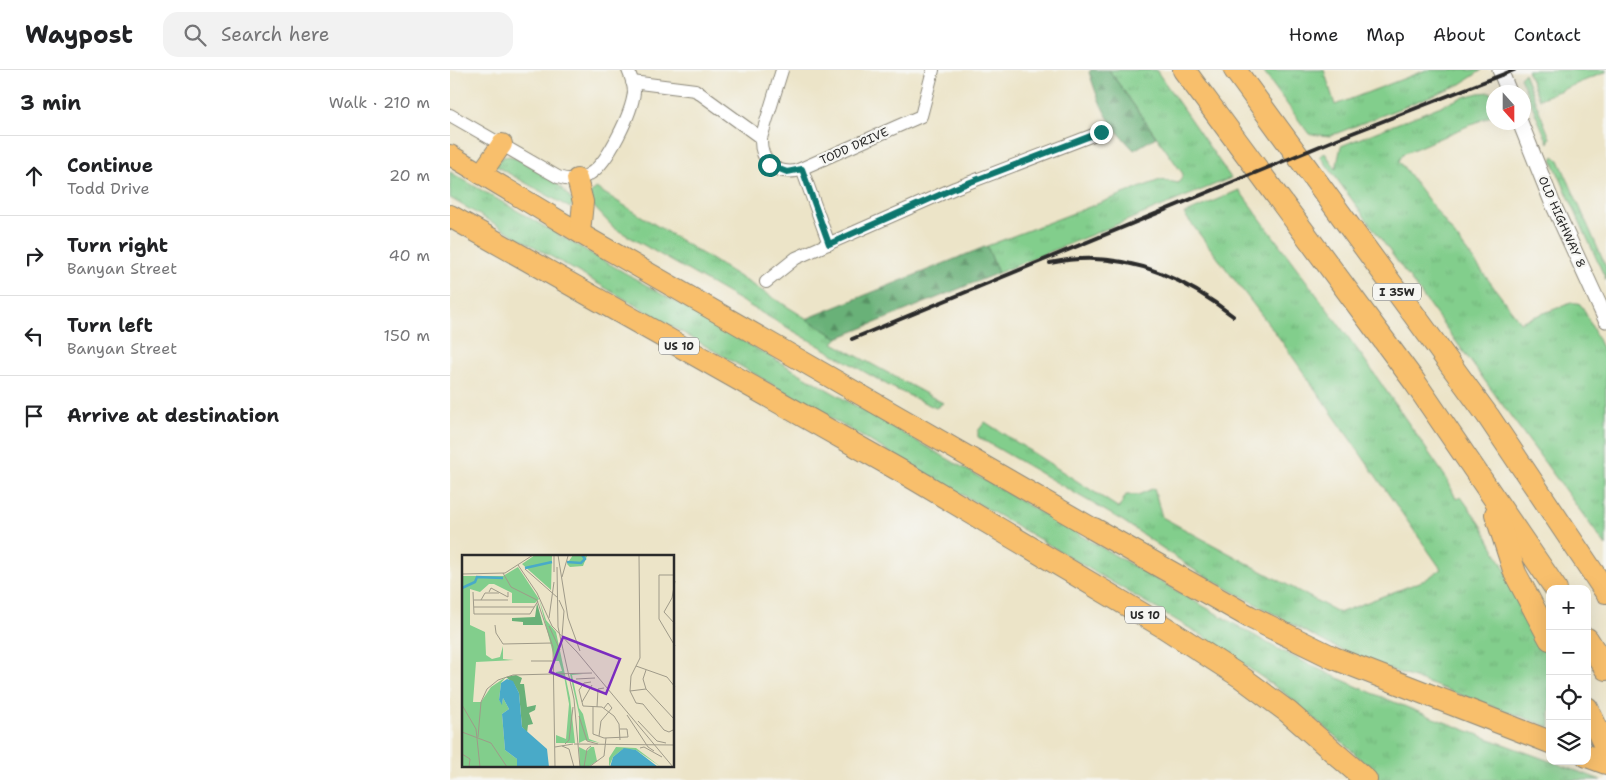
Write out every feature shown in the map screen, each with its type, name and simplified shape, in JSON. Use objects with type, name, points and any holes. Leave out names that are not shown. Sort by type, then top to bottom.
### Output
[{"type":"highway","name":"I 35W","points":[[1184,70],[1414,381],[1553,585]]},
{"type":"highway","name":"I 35W","points":[[1234,70],[1488,416],[1606,592]]},
{"type":"highway","points":[[481,174],[502,144]]},
{"type":"highway","points":[[450,155],[584,236],[1094,530],[1250,616],[1325,654],[1546,740]]},
{"type":"highway","points":[[577,178],[583,202],[584,236]]},
{"type":"highway","name":"US 10","points":[[450,216],[908,475],[1131,606],[1242,677],[1318,737],[1366,780]]},
{"type":"highway","points":[[1487,487],[1515,573],[1546,631]]},
{"type":"highway","points":[[1556,515],[1606,563]]},
{"type":"highway","points":[[1591,645],[1606,669]]},
{"type":"highway","points":[[1591,716],[1606,748]]},
{"type":"highway","points":[[1591,758],[1606,764]]},
{"type":"street","points":[[450,114],[558,177],[577,178],[591,173],[600,166],[627,121],[634,91],[630,76],[695,90],[761,138],[782,70]]},
{"type":"street","name":"TODD DRIVE","points":[[761,138],[763,157],[769,165],[787,172],[802,169],[921,116],[933,70]]},
{"type":"street","points":[[1500,70],[1505,85]]},
{"type":"street","name":"OLD HIGHWAY 8","points":[[1523,130],[1552,202],[1602,302],[1606,320]]},
{"type":"street","points":[[766,282],[796,258],[955,188],[1101,132]]},
{"type":"street","points":[[802,169],[829,244]]},
{"type":"green space","points":[[1091,70],[1109,70],[1156,137],[1134,150],[1111,123],[1101,106],[1089,72]]},
{"type":"green space","points":[[1109,70],[1156,70],[1231,178],[998,273],[987,246],[1160,180],[1179,183],[1183,174]]},
{"type":"green space","points":[[1262,70],[1324,70],[1335,105],[1426,70],[1482,70],[1461,84],[1330,136],[1309,134]]},
{"type":"green space","points":[[1527,70],[1606,70],[1606,72],[1539,99]]},
{"type":"green space","points":[[1524,73],[1529,85],[1523,85],[1520,77]]},
{"type":"green space","points":[[1531,90],[1550,138],[1548,143],[1531,103]]},
{"type":"green space","points":[[1486,92],[1486,118],[1403,154],[1399,161],[1520,322],[1571,303],[1579,303],[1583,308],[1606,356],[1606,546],[1320,156],[1325,153],[1336,169],[1341,146],[1478,93]]},
{"type":"green space","points":[[510,156],[536,169],[555,182],[569,197],[573,204],[570,208],[494,165],[503,157]]},
{"type":"green space","points":[[1554,156],[1559,160],[1606,267],[1606,280],[1552,160]]},
{"type":"green space","points":[[450,172],[1276,648],[1355,686],[1396,703],[1546,760],[1546,765],[1561,765],[1601,780],[1381,780],[1348,747],[1284,693],[1208,639],[1034,536],[450,198]]},
{"type":"green space","points":[[596,188],[838,338],[833,343],[943,403],[936,408],[891,387],[614,228],[594,207],[590,194]]},
{"type":"green space","points":[[1239,190],[1362,356],[1447,479],[1456,499],[1461,497],[1482,526],[1546,647],[1546,726],[1375,664],[1328,644],[1196,571],[1123,521],[978,437],[978,431],[985,422],[1119,508],[1126,495],[1138,495],[1154,488],[1162,517],[1339,613],[1425,580],[1441,569],[1280,339],[1184,214]]},
{"type":"green space","points":[[987,246],[998,273],[838,338],[806,319]]},
{"type":"railway","points":[[852,339],[1337,139],[1514,70]]},
{"type":"railway","points":[[1050,263],[1075,259],[1100,259],[1124,262],[1147,268],[1192,288],[1233,316]]},
{"type":"route","points":[[769,165],[777,170],[787,172],[802,169],[829,244],[955,188],[1101,132]]}]
